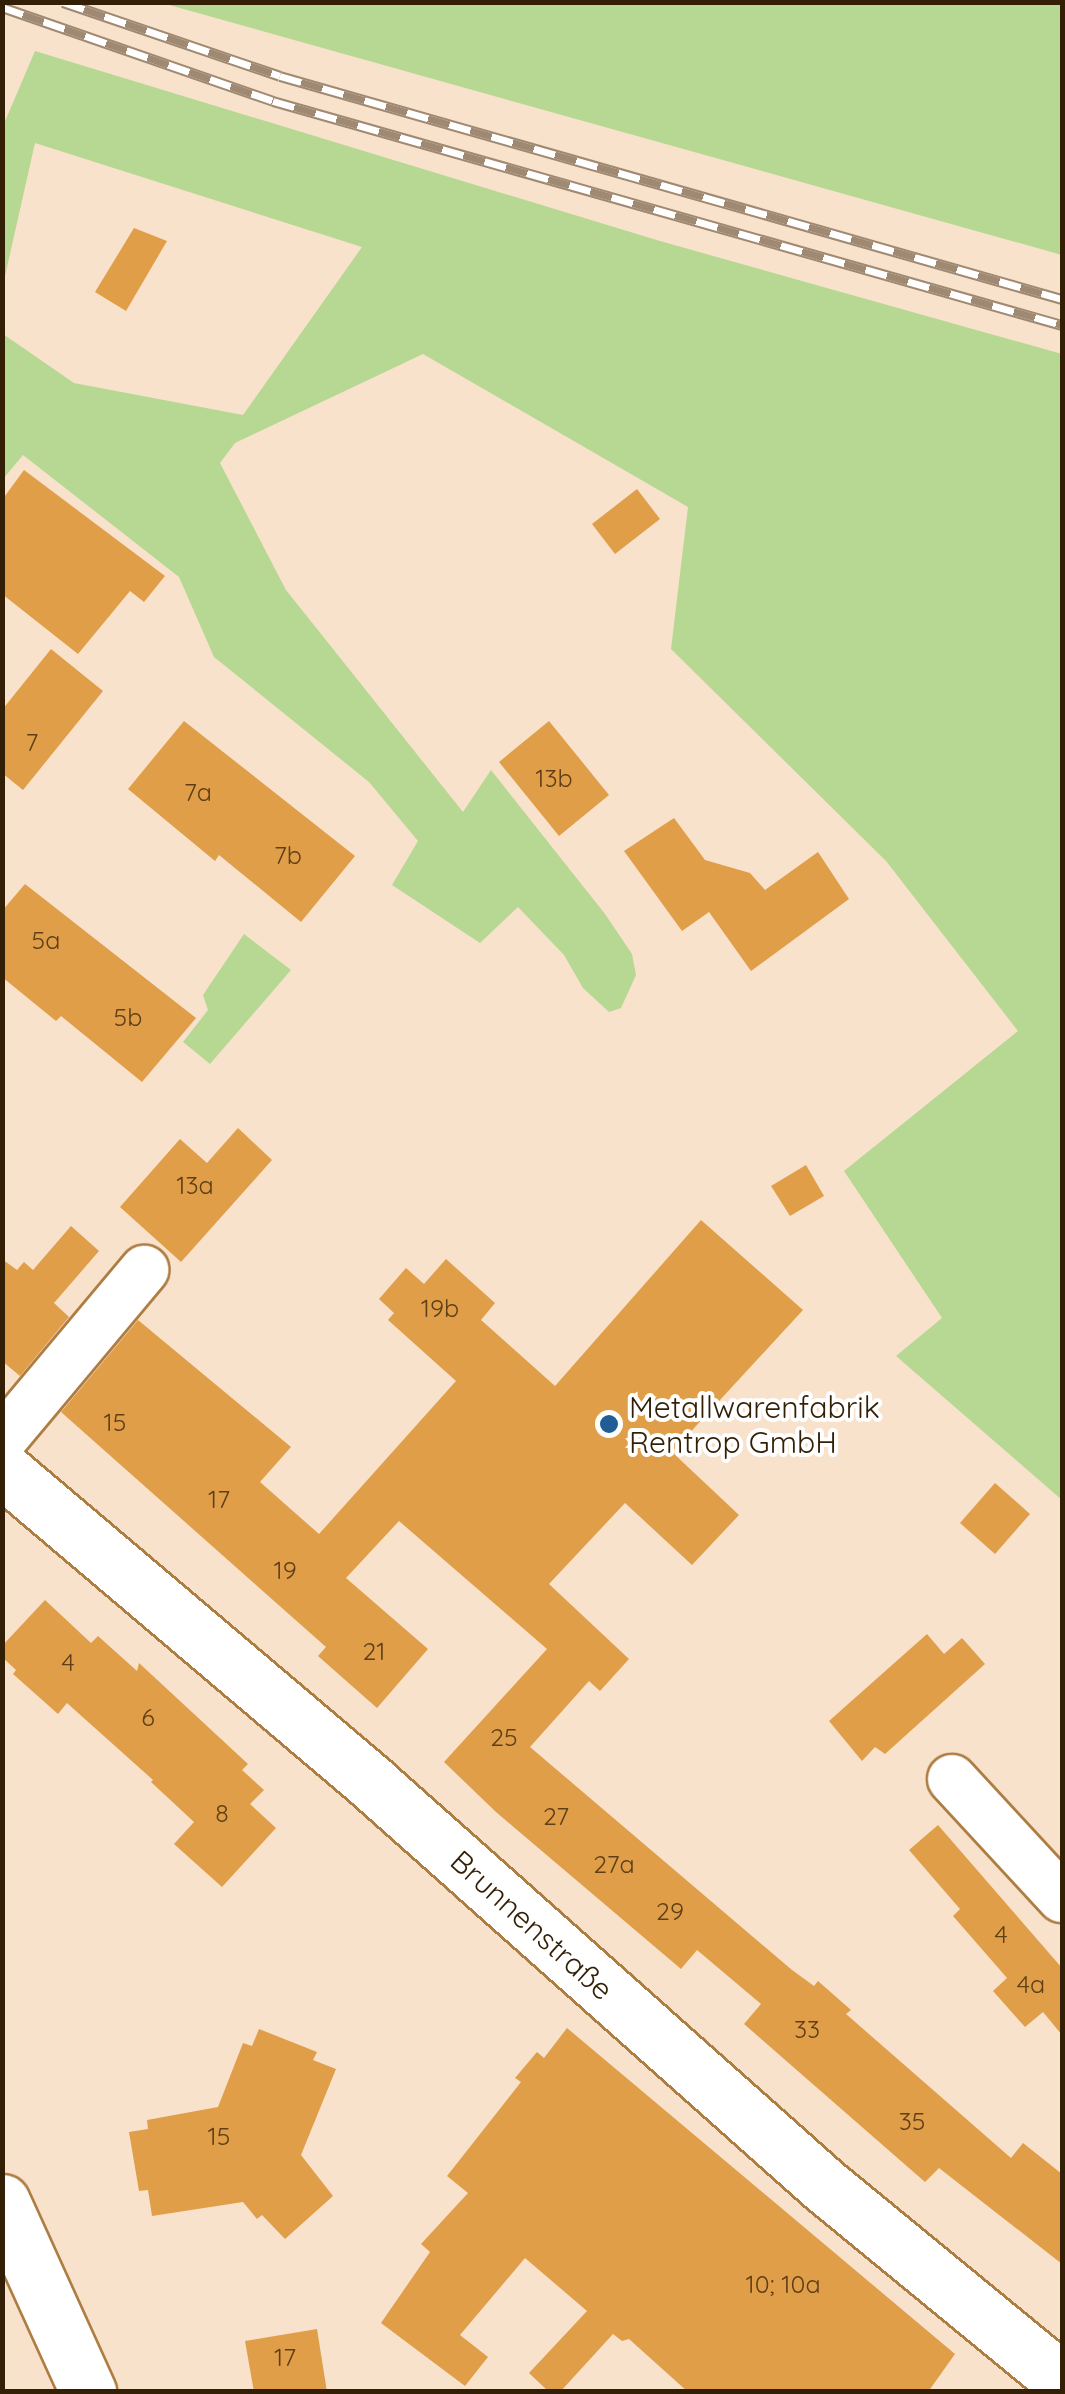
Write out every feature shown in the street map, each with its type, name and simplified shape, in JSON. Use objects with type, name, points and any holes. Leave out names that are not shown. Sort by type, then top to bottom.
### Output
[{"type":"main road","name":"Brunnenstraße","points":[[10,1490],[372,1782],[826,2186],[1062,2381]]},
{"type":"main road","points":[[2,2202],[88,2392]]},
{"type":"street","points":[[2,1440],[144,1270]]},
{"type":"street","points":[[952,1780],[1062,1898]]},
{"type":"green space","points":[[162,3],[1062,3],[1062,255]]},
{"type":"green space","points":[[35,51],[660,241],[1062,354],[1062,1500],[896,1356],[942,1318],[844,1171],[1018,1031],[886,861],[671,649],[688,507],[423,354],[235,443],[220,463],[286,590],[463,812],[491,770],[605,914],[632,954],[636,975],[621,1008],[609,1012],[583,988],[564,955],[518,907],[480,943],[392,885],[418,841],[369,782],[214,657],[179,577],[23,455],[3,479],[3,334],[74,383],[243,415],[362,247],[35,143],[3,285],[3,126]]},
{"type":"green space","points":[[244,934],[291,970],[210,1064],[183,1042],[208,1010],[203,995]]},
{"type":"building","points":[[134,228],[167,241],[126,311],[95,292]]},
{"type":"building","points":[[24,470],[165,576],[144,602],[130,591],[78,654],[2,594],[2,500]]},
{"type":"building","points":[[637,489],[660,519],[615,554],[592,524]]},
{"type":"building","points":[[51,649],[103,691],[23,790],[2,773],[2,710]]},
{"type":"building","points":[[184,721],[355,856],[301,922],[219,855],[215,861],[128,789]]},
{"type":"building","points":[[549,721],[609,795],[559,836],[499,762]]},
{"type":"building","points":[[674,818],[705,860],[750,873],[765,890],[818,852],[849,899],[751,971],[709,912],[682,931],[624,851]]},
{"type":"building","points":[[25,884],[196,1018],[142,1082],[61,1016],[56,1021],[2,977],[2,911]]},
{"type":"building","points":[[238,1128],[272,1160],[181,1262],[120,1207],[180,1139],[207,1163]]},
{"type":"building","points":[[806,1165],[824,1196],[790,1216],[771,1186]]},
{"type":"building","points":[[701,1220],[803,1310],[672,1452],[739,1515],[692,1565],[625,1503],[549,1584],[629,1659],[600,1691],[589,1681],[530,1747],[792,1970],[814,1986],[818,1981],[851,2010],[846,2014],[1011,2158],[1023,2143],[1062,2174],[1062,2264],[939,2168],[925,2182],[744,2024],[761,2004],[697,1950],[681,1969],[496,1812],[444,1762],[547,1649],[399,1521],[346,1578],[428,1649],[377,1708],[318,1656],[326,1647],[61,1412],[138,1320],[291,1447],[260,1482],[319,1534],[456,1381],[388,1320],[394,1313],[379,1299],[406,1268],[424,1284],[446,1259],[495,1303],[481,1320],[555,1386]]},
{"type":"building","points":[[71,1226],[99,1251],[54,1303],[69,1317],[20,1376],[2,1361],[2,1259],[17,1270],[24,1262],[33,1270]]},
{"type":"building","points":[[995,1483],[1030,1514],[995,1554],[960,1523]]},
{"type":"building","points":[[45,1600],[91,1643],[98,1636],[137,1671],[139,1663],[248,1764],[242,1770],[264,1790],[250,1804],[276,1828],[222,1887],[174,1844],[194,1822],[67,1703],[58,1714],[13,1674],[16,1670],[2,1657],[2,1646]]},
{"type":"building","points":[[927,1634],[944,1654],[962,1638],[985,1664],[885,1754],[875,1747],[862,1761],[829,1721]]},
{"type":"building","points":[[938,1825],[1062,1968],[1062,2035],[1043,2012],[1025,2027],[993,1991],[1007,1978],[953,1916],[960,1909],[909,1850]]},
{"type":"building","points":[[567,2028],[955,2354],[928,2392],[688,2392],[629,2339],[622,2341],[613,2334],[560,2392],[549,2392],[529,2373],[587,2311],[525,2258],[460,2335],[488,2357],[465,2386],[381,2323],[430,2252],[421,2244],[468,2193],[447,2176],[521,2082],[515,2078],[537,2052],[544,2058]]},
{"type":"building","points":[[259,2029],[317,2052],[313,2060],[336,2069],[301,2155],[333,2196],[285,2239],[262,2215],[257,2219],[243,2202],[152,2216],[148,2190],[139,2191],[129,2132],[148,2129],[147,2120],[218,2107],[243,2043],[252,2046]]},
{"type":"building","points":[[317,2329],[327,2392],[254,2392],[245,2341]]},
{"type":"railway","points":[[63,2],[280,76],[1062,299]]},
{"type":"railway","points":[[2,7],[273,101],[1062,325]]},
{"type":"place","name":"Metallwarenfabrik Rentrop GmbH","points":[[609,1424]]}]
